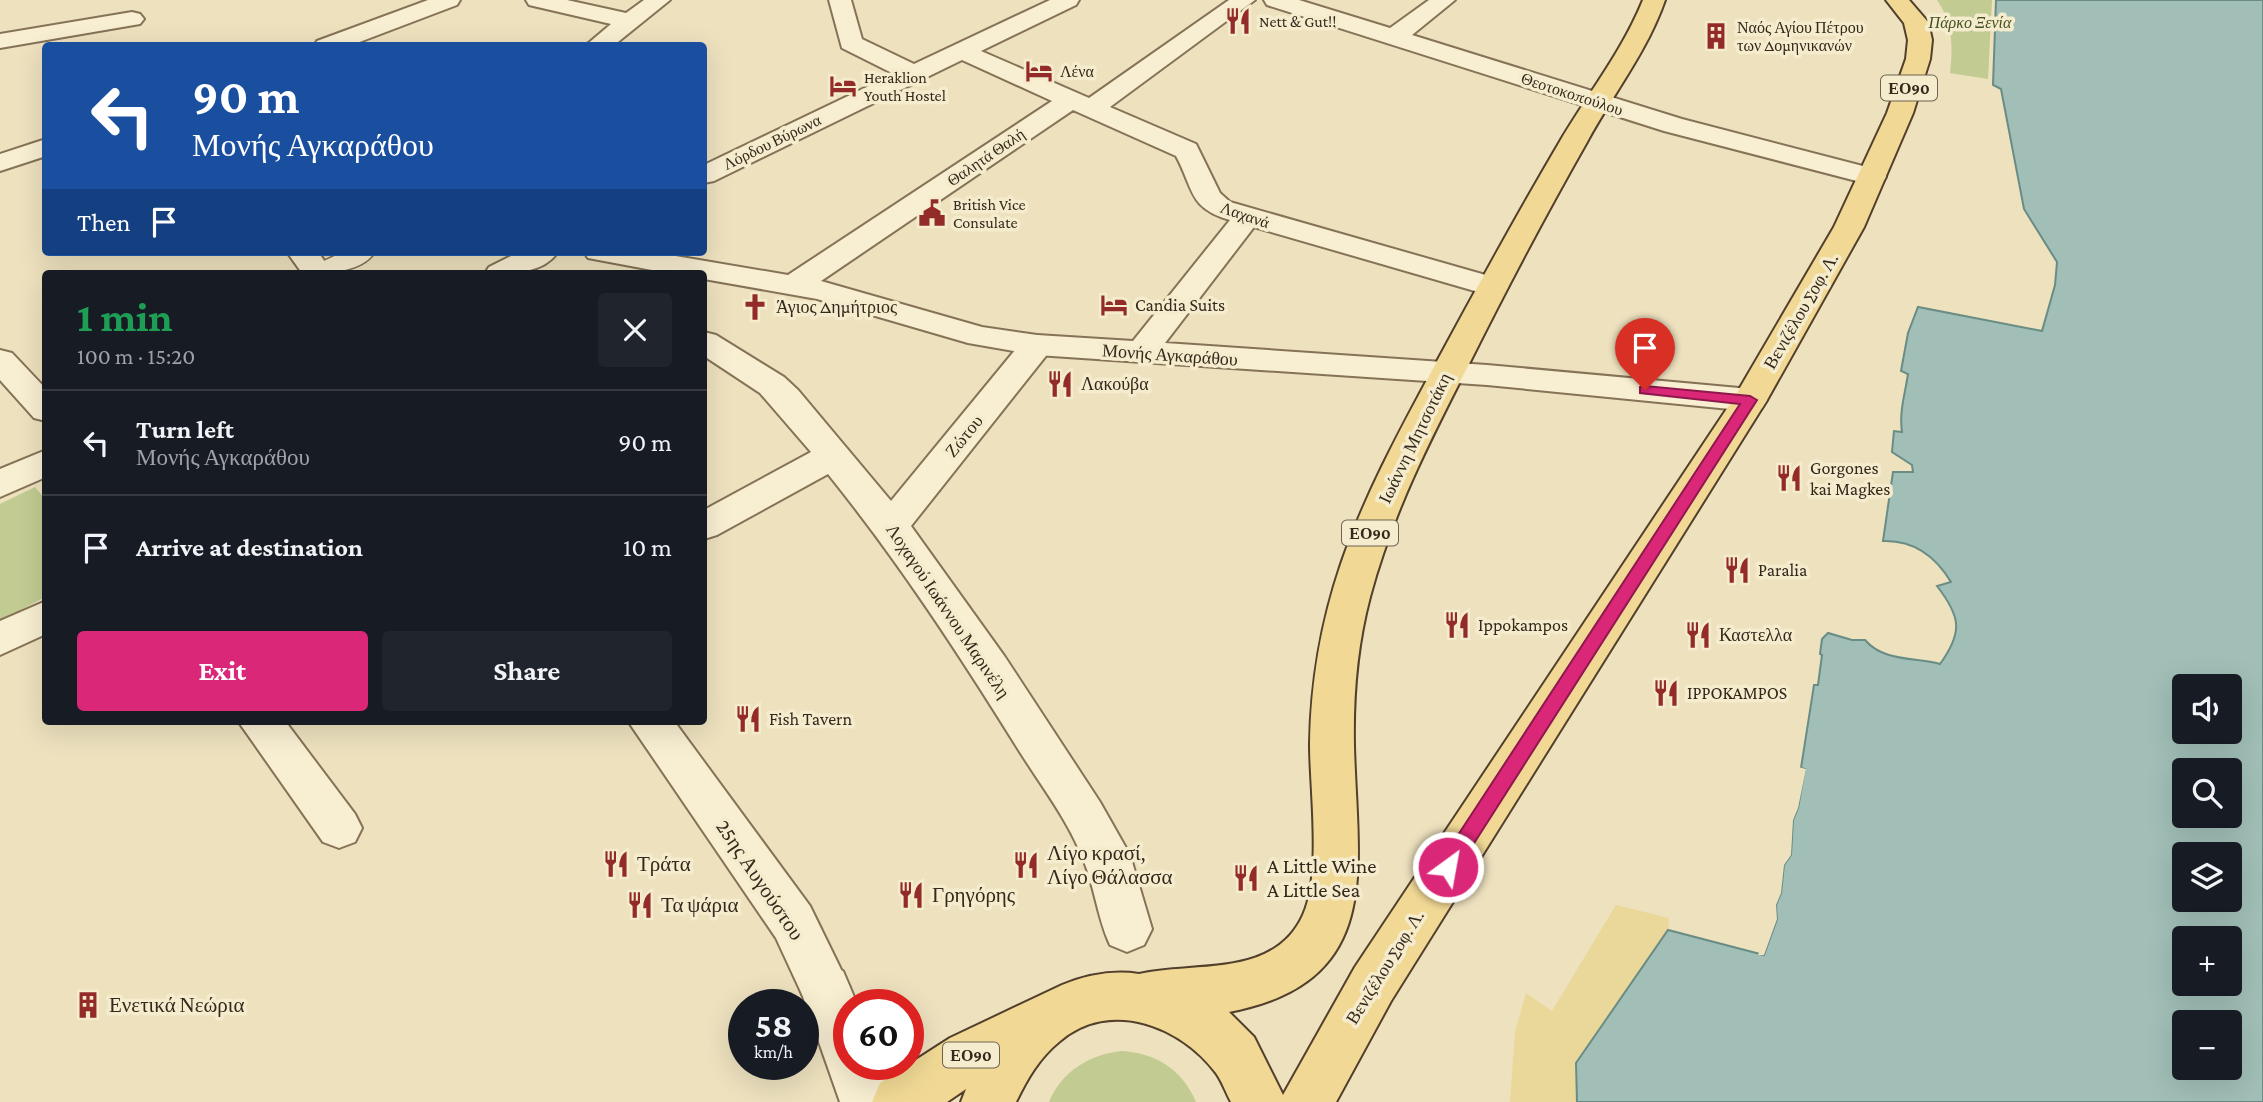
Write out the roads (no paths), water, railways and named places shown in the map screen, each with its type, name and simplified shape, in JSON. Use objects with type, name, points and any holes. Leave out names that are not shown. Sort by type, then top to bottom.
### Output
[{"type":"main road","name":"Ιωάννη Μητσοτάκη","points":[[1142,997],[1227,989],[1263,980],[1296,961],[1321,932],[1334,881],[1332,707],[1342,632],[1367,540],[1410,443],[1492,287],[1640,32],[1654,0]]},
{"type":"main road","name":"Βενιζέλου Σοφ. Λ.","points":[[1307,1102],[1373,984],[1750,400],[1849,227],[1900,113],[1920,50],[1916,22],[1897,0]]},
{"type":"main road","name":"ΕΟ90","points":[[899,1102],[968,1056],[1063,1010],[1094,999],[1142,997],[1176,1006],[1192,1014],[1222,1037],[1244,1066],[1259,1102]]},
{"type":"main road","name":"ΕΟ90","points":[[988,1102],[999,1072],[1011,1054],[1035,1028],[1049,1018]]},
{"type":"street","points":[[337,42],[449,0]]},
{"type":"street","points":[[537,0],[628,21]]},
{"type":"street","points":[[602,42],[659,0]]},
{"type":"street","points":[[840,0],[851,43],[914,74]]},
{"type":"street","name":"Λόρδου Βύρωνα","points":[[707,174],[1068,0]]},
{"type":"street","name":"Θαλητά Θαλή","points":[[795,284],[1244,0]]},
{"type":"street","name":"Θεοτοκοπούλου","points":[[1275,0],[1673,125],[1872,177]]},
{"type":"street","points":[[1394,37],[1444,0]]},
{"type":"street","points":[[0,41],[134,19]]},
{"type":"street","name":"Λαχανά","points":[[961,51],[1186,150],[1193,159],[1206,197],[1220,208],[1492,287]]},
{"type":"street","points":[[707,145],[737,159]]},
{"type":"street","points":[[3,158],[42,148]]},
{"type":"street","points":[[1141,353],[1247,217]]},
{"type":"street","points":[[305,256],[316,270]]},
{"type":"street","points":[[512,270],[536,256]]},
{"type":"street","name":"Μονής Αγκαράθου","points":[[624,256],[795,284],[979,336],[1037,345],[1447,373],[1750,400]]},
{"type":"street","name":"Λοχαγού Ιωάννου Μαρινέλη","points":[[707,344],[772,385],[834,455],[891,526],[990,669],[1084,816],[1106,855],[1127,929]]},
{"type":"street","name":"Ζώτου","points":[[891,526],[1037,345]]},
{"type":"street","points":[[0,360],[42,406]]},
{"type":"street","points":[[707,524],[834,455]]},
{"type":"street","points":[[0,484],[42,464]]},
{"type":"street","points":[[0,639],[42,618]]},
{"type":"street","points":[[263,725],[339,828]]},
{"type":"street","name":"25ης Αυγούστου","points":[[653,725],[793,922],[833,1009]]},
{"type":"street","points":[[859,1080],[867,1102]]},
{"type":"lane","points":[[324,270],[354,256]]},
{"type":"water","points":[[1996,0],[2263,0],[2263,1102],[1577,1102],[1576,1063],[1668,930],[1764,955],[1777,919],[1776,905],[1781,893],[1784,865],[1791,855],[1793,820],[1798,808],[1805,769],[1801,768],[1814,685],[1818,685],[1822,639],[1828,633],[1852,640],[1865,640],[1890,655],[1940,664],[1953,643],[1955,616],[1937,586],[1951,582],[1945,573],[1931,558],[1914,547],[1905,543],[1883,541],[1893,472],[1913,472],[1912,465],[1892,452],[1894,431],[1902,432],[1902,410],[1908,374],[1901,371],[1908,333],[1918,307],[2042,331],[2055,285],[2057,262],[2024,209],[2001,89],[1993,85]]},
{"type":"place","name":"Nett & Gut!!","points":[[1238,21]]},
{"type":"place","name":"Ναός Αγίου Πέτρου των Δομηνικανών","points":[[1716,36]]},
{"type":"place","name":"Λένα","points":[[1039,71]]},
{"type":"place","name":"Heraklion Youth Hostel","points":[[843,86]]},
{"type":"place","name":"British Vice Consulate","points":[[932,213]]},
{"type":"place","name":"Candia Suits","points":[[1114,305]]},
{"type":"place","name":"Άγιος Δημήτριος","points":[[755,307]]},
{"type":"place","name":"Λακούβα","points":[[1060,384]]},
{"type":"place","name":"Gorgones kai Magkes","points":[[1789,478]]},
{"type":"place","name":"Paralia","points":[[1737,570]]},
{"type":"place","name":"Ippokampos","points":[[1457,625]]},
{"type":"place","name":"Καστελλα","points":[[1698,635]]},
{"type":"place","name":"IPPOKAMPOS","points":[[1666,693]]},
{"type":"place","name":"Fish Tavern","points":[[748,719]]},
{"type":"place","name":"Τράτα","points":[[616,864]]},
{"type":"place","name":"Λίγο κρασί, Λίγο Θάλασσα","points":[[1026,865]]},
{"type":"place","name":"A Little Wine A Little Sea","points":[[1246,878]]},
{"type":"place","name":"Γρηγόρης","points":[[911,895]]},
{"type":"place","name":"Τα ψάρια","points":[[640,905]]},
{"type":"place","name":"Ενετικά Νεώρια","points":[[88,1005]]},
{"type":"park label","name":"Πάρκο Ξενία","points":[[1970,22]]}]
